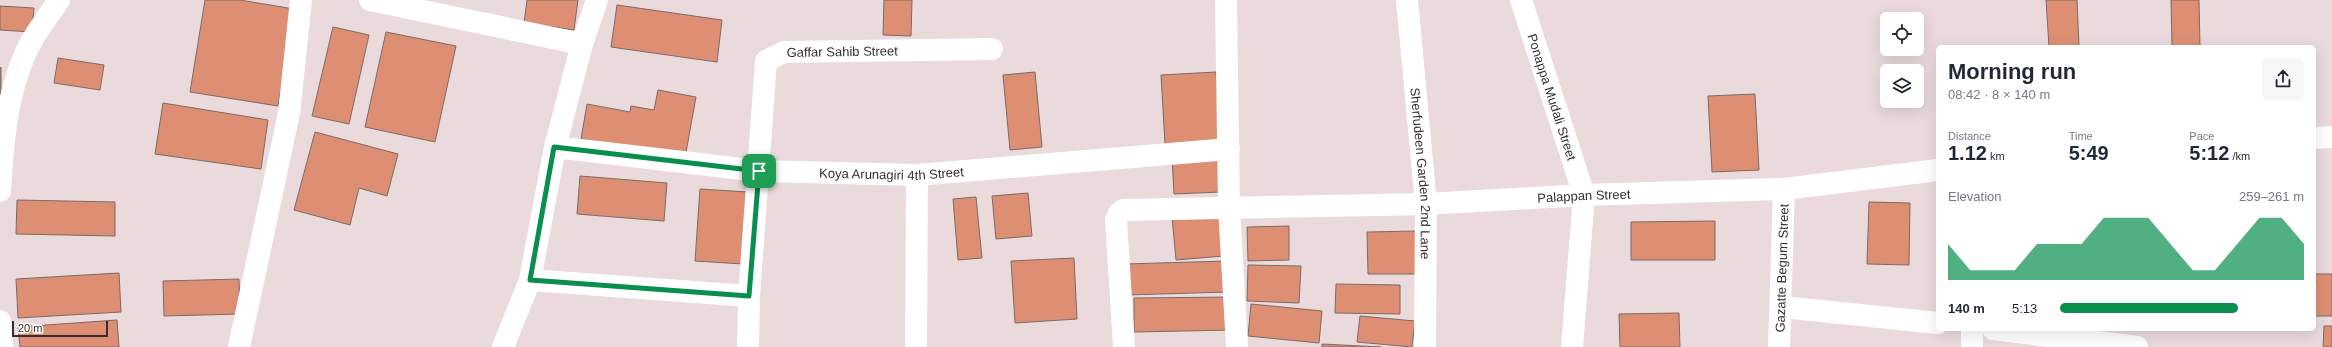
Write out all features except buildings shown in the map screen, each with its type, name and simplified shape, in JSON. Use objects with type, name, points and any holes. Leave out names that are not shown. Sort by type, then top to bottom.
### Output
[{"type":"street","points":[[0,191],[2,146],[9,104],[26,52],[59,0]]},
{"type":"street","points":[[239,347],[260,239],[289,113],[301,0]]},
{"type":"street","points":[[370,0],[582,44]]},
{"type":"street","points":[[503,347],[530,280],[554,147],[582,44],[597,0]]},
{"type":"street","points":[[1226,0],[1229,207],[1237,347]]},
{"type":"street","name":"Sherfudeen Garden 2nd Lane","points":[[1407,0],[1426,204],[1425,347]]},
{"type":"street","name":"Ponappa Mudali Street","points":[[1521,0],[1584,195]]},
{"type":"street","name":"Gaffar Sahib Street","points":[[748,347],[749,296],[766,61],[784,52],[992,49]]},
{"type":"street","points":[[2316,138],[2332,137]]},
{"type":"street","name":"Koya Arunagiri 4th Street","points":[[554,147],[759,171],[918,175],[1229,149]]},
{"type":"street","name":"Palappan Street","points":[[1124,347],[1116,220],[1119,213],[1123,210],[1426,204],[1584,195],[1784,189],[1936,170]]},
{"type":"street","points":[[916,347],[918,175]]},
{"type":"street","name":"Gazatte Begum Street","points":[[1779,347],[1782,307],[1784,189]]},
{"type":"street","points":[[1572,347],[1584,195]]},
{"type":"street","points":[[530,280],[749,296]]},
{"type":"street","points":[[1782,307],[1936,323]]},
{"type":"street","points":[[0,320],[2,347]]},
{"type":"street","points":[[1972,331],[1972,347]]},
{"type":"street","points":[[2009,331],[2136,347]]},
{"type":"route","points":[[554,147],[759,171],[749,296],[530,280],[554,147]]}]
